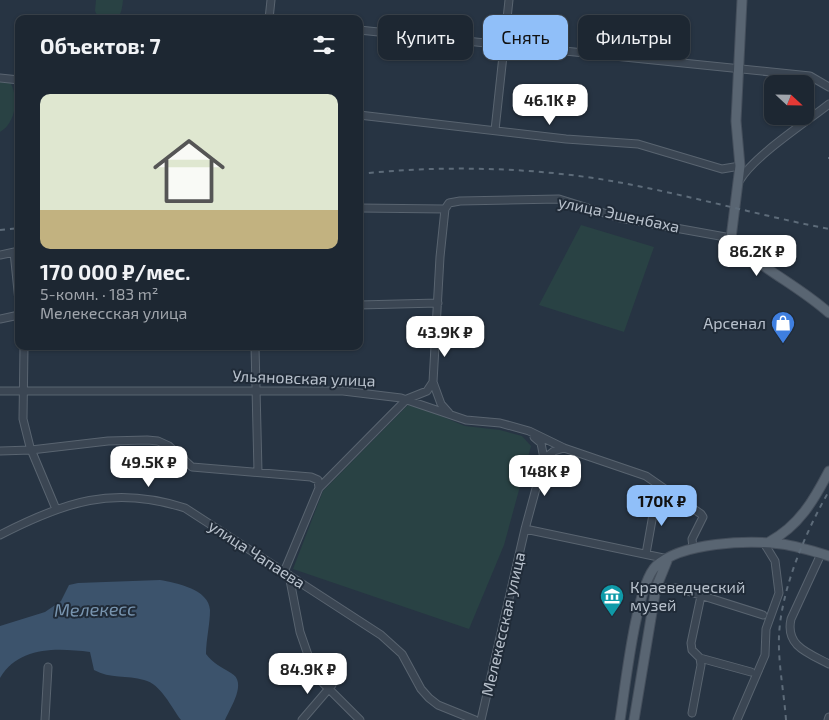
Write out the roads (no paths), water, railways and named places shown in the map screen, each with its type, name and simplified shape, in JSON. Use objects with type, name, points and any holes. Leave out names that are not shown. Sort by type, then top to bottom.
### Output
[{"type":"main road","points":[[742,0],[737,68],[736,121],[740,166],[731,238],[758,264],[800,290],[829,313]]},
{"type":"main road","points":[[766,543],[786,533],[801,517],[829,471]]},
{"type":"main road","points":[[620,720],[639,606],[647,581],[656,566],[680,552],[693,548],[766,543],[792,545],[825,555]]},
{"type":"main road","points":[[634,720],[656,588],[668,559]]},
{"type":"street","points":[[269,15],[270,0]]},
{"type":"street","points":[[508,15],[510,0]]},
{"type":"street","points":[[363,30],[483,43]]},
{"type":"street","points":[[568,51],[810,76],[829,87]]},
{"type":"street","points":[[495,130],[503,60]]},
{"type":"street","points":[[0,78],[15,80]]},
{"type":"street","points":[[738,182],[745,171],[829,104]]},
{"type":"street","points":[[363,115],[566,139],[638,144],[722,169],[740,166]]},
{"type":"street","name":"улица Эшенбаха","points":[[363,208],[445,209],[449,203],[460,200],[559,199],[620,218],[731,238]]},
{"type":"street","points":[[445,209],[440,257],[433,382],[440,404],[450,415]]},
{"type":"street","points":[[0,255],[15,252]]},
{"type":"street","points":[[363,305],[438,303]]},
{"type":"street","points":[[0,318],[15,316]]},
{"type":"street","points":[[24,350],[23,419],[31,450],[56,509]]},
{"type":"street","points":[[256,350],[258,472]]},
{"type":"street","points":[[360,720],[330,687],[315,675],[303,640],[286,573],[319,488],[407,399],[426,391],[433,382]]},
{"type":"street","name":"Ульяновская улица","points":[[0,391],[343,391],[407,399],[466,420],[500,423],[528,432],[564,448],[646,476],[703,517],[692,539],[693,548]]},
{"type":"street","points":[[528,432],[541,443],[544,458],[554,451],[564,448]]},
{"type":"street","points":[[0,451],[31,450],[108,441],[152,440],[169,446],[192,467],[311,476],[318,480],[319,488]]},
{"type":"street","name":"Мелекесская улица","points":[[481,720],[525,529],[544,458]]},
{"type":"street","points":[[646,554],[659,496],[657,484]]},
{"type":"street","points":[[659,496],[670,492]]},
{"type":"street","name":"улица Чапаева","points":[[0,536],[56,509],[103,499],[130,496],[162,501],[185,508],[381,635],[402,654],[421,689],[438,705],[475,720]]},
{"type":"street","name":"Мелекесская улица","points":[[525,529],[668,559]]},
{"type":"street","points":[[737,720],[765,655],[766,629],[779,593],[775,561],[766,543]]},
{"type":"street","points":[[825,555],[791,619],[789,630],[791,639],[801,648],[829,664]]},
{"type":"street","points":[[656,588],[678,588],[763,615]]},
{"type":"street","points":[[701,596],[691,643],[692,650],[700,658],[751,672]]},
{"type":"street","points":[[692,713],[701,665],[700,658]]},
{"type":"street","points":[[45,720],[48,667]]},
{"type":"street","points":[[302,720],[330,687]]},
{"type":"water","name":"Мелекесс","points":[[160,580],[191,588],[204,597],[208,603],[210,616],[206,654],[236,677],[238,682],[234,702],[225,720],[181,720],[156,686],[144,680],[106,675],[94,670],[90,652],[40,651],[17,660],[0,678],[0,626],[45,612],[61,601],[69,585],[78,583]]},
{"type":"railway","points":[[363,174],[423,169],[488,169],[554,173],[644,187],[829,229]]},
{"type":"railway","points":[[0,230],[15,228]]},
{"type":"railway","points":[[786,720],[779,657],[779,636],[784,599],[796,561],[829,491]]},
{"type":"place","name":"Арсенал","points":[[783,344]]},
{"type":"place","name":"Краеведческий музей","points":[[612,617]]}]
